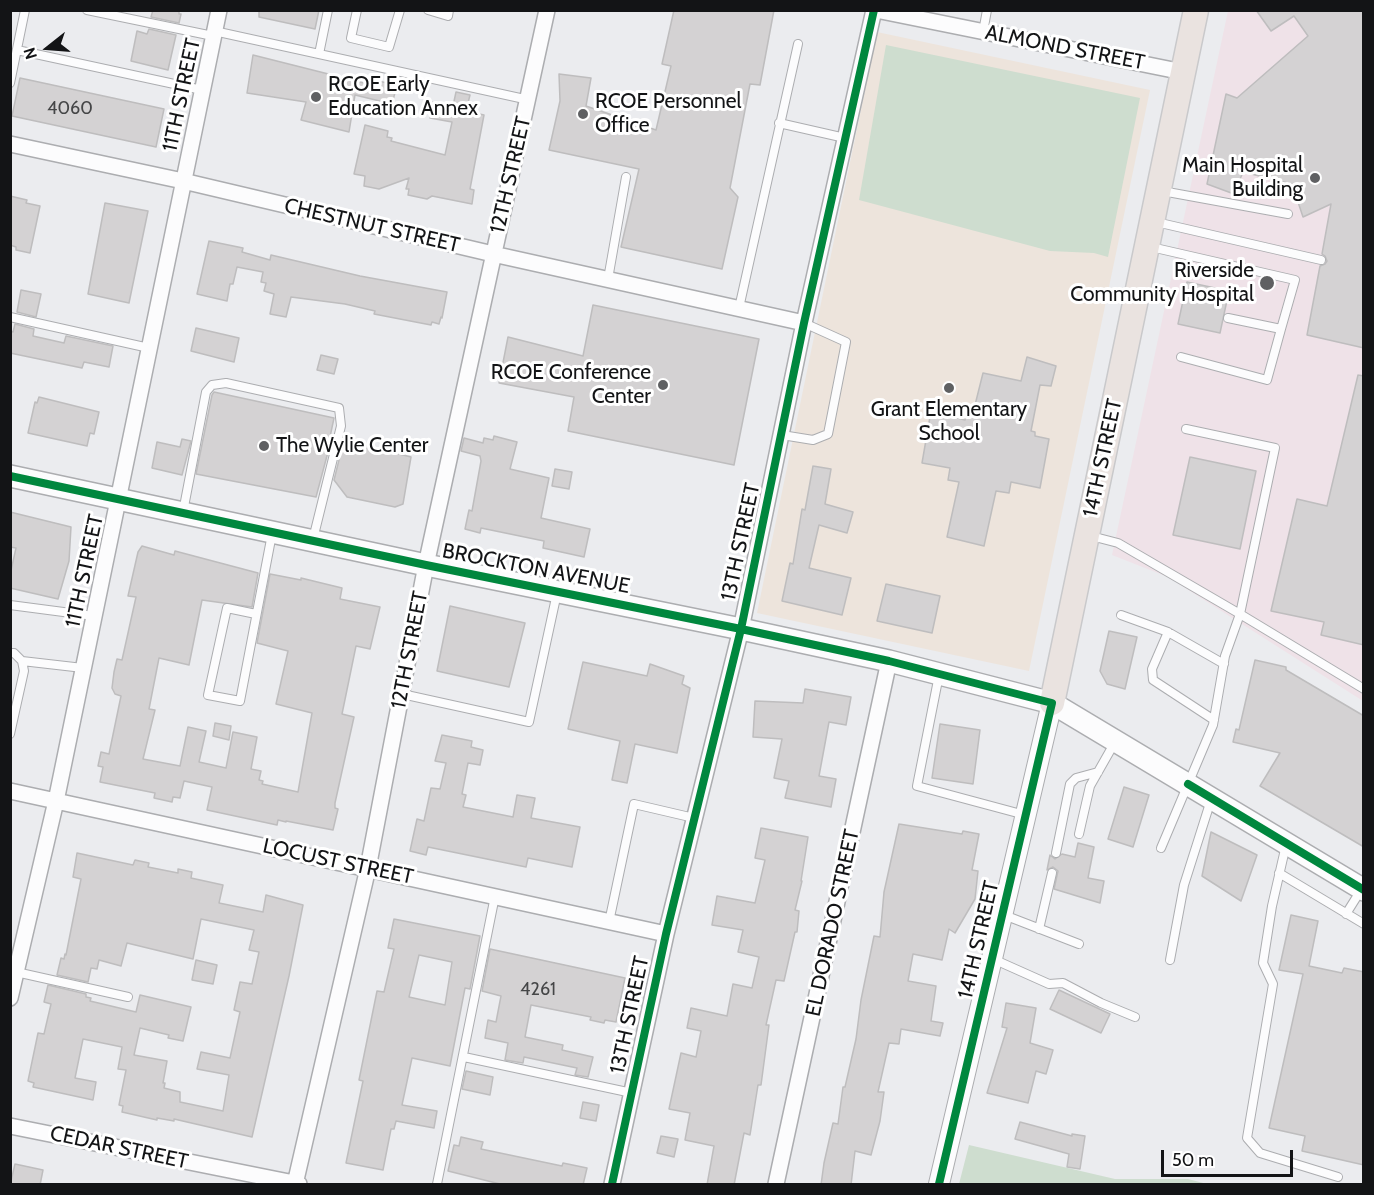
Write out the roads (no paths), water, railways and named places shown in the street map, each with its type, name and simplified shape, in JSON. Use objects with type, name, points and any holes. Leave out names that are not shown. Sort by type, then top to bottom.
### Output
[{"type":"main road","name":"14TH STREET","points":[[1052,703],[1196,10]]},
{"type":"main road","name":"BROCKTON AVENUE","points":[[10,476],[889,661],[1052,703],[1363,889]]},
{"type":"street","name":"11TH STREET","points":[[10,998],[56,801],[219,10]]},
{"type":"street","name":"12TH STREET","points":[[296,1184],[368,868],[426,565],[547,10]]},
{"type":"street","name":"ALMOND STREET","points":[[875,10],[1183,72]]},
{"type":"street","name":"13TH STREET","points":[[612,1185],[666,934],[741,629],[804,323],[875,10]]},
{"type":"street","name":"CHESTNUT STREET","points":[[10,144],[183,181],[493,254],[804,323]]},
{"type":"street","name":"EL DORADO STREET","points":[[776,1185],[889,661]]},
{"type":"street","name":"14TH STREET","points":[[939,1185],[1052,703]]},
{"type":"street","name":"LOCUST STREET","points":[[10,791],[666,934]]},
{"type":"street","name":"CEDAR STREET","points":[[10,1126],[296,1184]]},
{"type":"lane","points":[[10,83],[25,10]]},
{"type":"lane","points":[[87,10],[319,54],[529,99]]},
{"type":"lane","points":[[319,54],[328,10]]},
{"type":"lane","points":[[357,10],[351,38],[389,47],[400,10]]},
{"type":"lane","points":[[428,10],[448,16],[449,10]]},
{"type":"lane","points":[[983,32],[987,10]]},
{"type":"lane","points":[[739,308],[798,44]]},
{"type":"lane","points":[[17,50],[202,90]]},
{"type":"lane","points":[[779,123],[845,138]]},
{"type":"lane","points":[[608,279],[626,177]]},
{"type":"lane","points":[[1158,190],[1288,214]]},
{"type":"lane","points":[[1152,221],[1321,260]]},
{"type":"lane","points":[[1147,246],[1295,280],[1267,380],[1181,357]]},
{"type":"lane","points":[[10,317],[149,348]]},
{"type":"lane","points":[[1228,318],[1281,330]]},
{"type":"lane","points":[[782,435],[813,440],[828,434],[846,342],[804,323]]},
{"type":"lane","points":[[183,512],[206,392],[212,385],[226,383],[339,408],[341,426],[313,540]]},
{"type":"lane","points":[[1161,848],[1214,720],[1224,664],[1240,614],[1275,448],[1186,429]]},
{"type":"lane","points":[[256,614],[226,608],[208,695],[240,701],[272,532]]},
{"type":"lane","points":[[1087,534],[1118,543],[1364,689]]},
{"type":"lane","points":[[402,694],[529,722],[557,592]]},
{"type":"lane","points":[[10,605],[94,616]]},
{"type":"lane","points":[[1121,615],[1168,632],[1224,664]]},
{"type":"lane","points":[[1168,632],[1152,669],[1153,680],[1214,720]]},
{"type":"lane","points":[[10,653],[14,653],[22,661],[24,671],[10,734]]},
{"type":"lane","points":[[22,661],[83,668]]},
{"type":"lane","points":[[939,674],[917,786],[1026,815]]},
{"type":"lane","points":[[1079,834],[1090,786],[1116,741]]},
{"type":"lane","points":[[1056,853],[1070,784],[1076,778],[1098,772]]},
{"type":"lane","points":[[1170,960],[1184,885],[1211,798]]},
{"type":"lane","points":[[609,922],[634,804],[694,818]]},
{"type":"lane","points":[[1286,843],[1278,873],[1263,963],[1274,984],[1247,1138],[1260,1153],[1338,1177]]},
{"type":"lane","points":[[1039,929],[1052,873]]},
{"type":"lane","points":[[1278,873],[1364,924]]},
{"type":"lane","points":[[1346,914],[1363,889]]},
{"type":"lane","points":[[437,1185],[495,896]]},
{"type":"lane","points":[[1003,914],[1078,944]]},
{"type":"lane","points":[[993,959],[1049,984],[1063,983],[1101,1003],[1135,1017]]},
{"type":"lane","points":[[16,972],[128,997]]},
{"type":"lane","points":[[464,1058],[632,1093]]},
{"type":"place","name":"RCOE Early Education Annex","points":[[316,97]]},
{"type":"place","name":"RCOE Personnel Office","points":[[583,114]]},
{"type":"place","name":"Main Hospital Building","points":[[1315,178]]},
{"type":"place","name":"Riverside Community Hospital","points":[[1267,283]]},
{"type":"place","name":"RCOE Conference Center","points":[[663,385]]},
{"type":"place","name":"Grant Elementary School","points":[[949,388]]},
{"type":"place","name":"The Wylie Center","points":[[264,446]]}]
